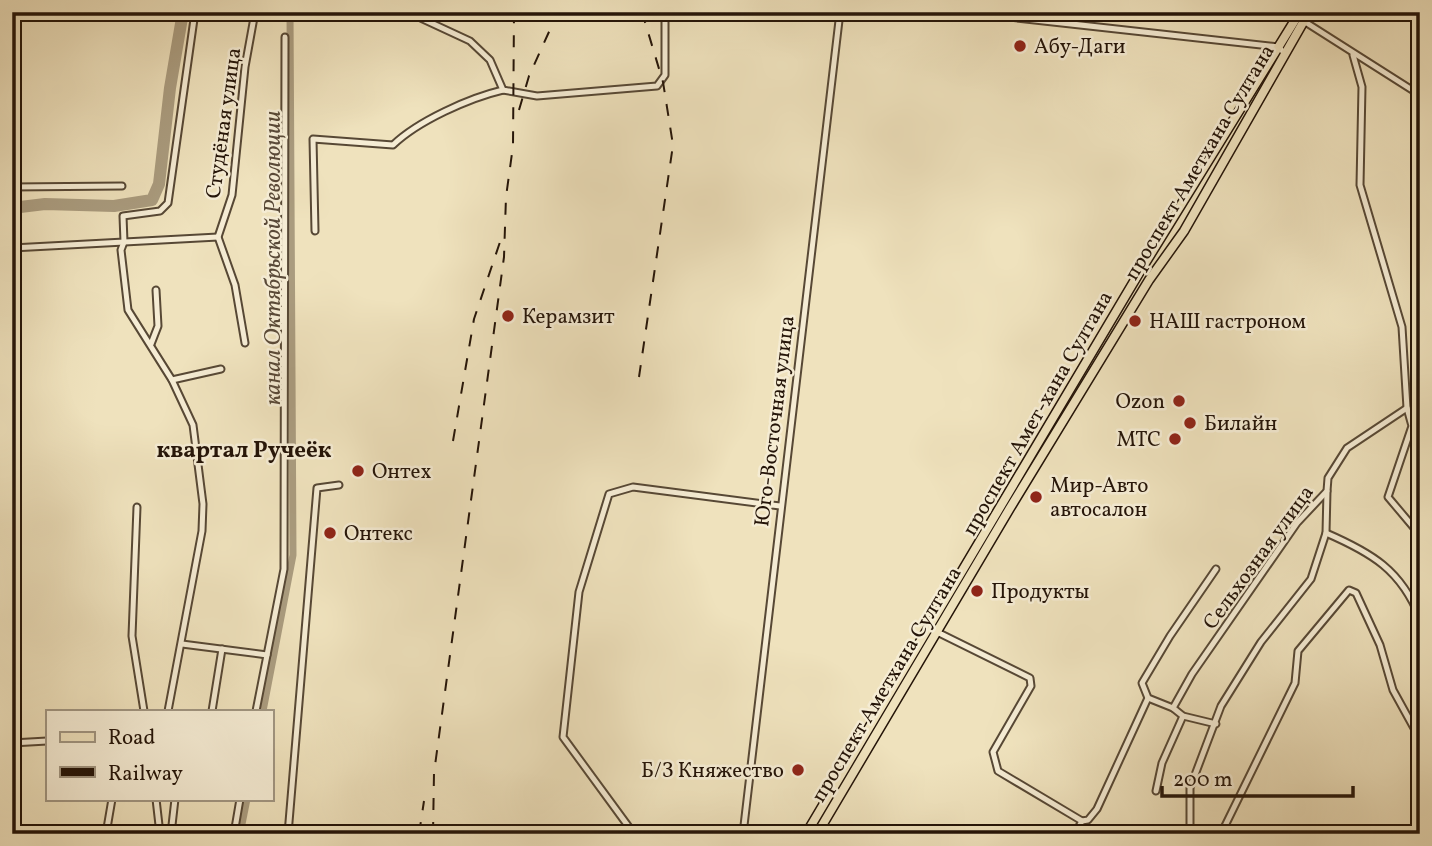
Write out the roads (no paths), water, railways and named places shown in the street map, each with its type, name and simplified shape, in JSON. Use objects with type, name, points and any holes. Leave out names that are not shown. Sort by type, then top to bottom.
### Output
[{"type":"main road","points":[[1300,17],[1309,12]]},
{"type":"main road","name":"проспект Амет-хана Султана","points":[[806,834],[934,630],[1139,273],[1282,50],[1300,17]]},
{"type":"main road","name":"проспект Аметхана Султана","points":[[817,834],[934,630],[1149,280],[1184,230],[1282,50]]},
{"type":"street","points":[[168,710],[182,644],[203,505],[193,425],[172,380],[128,310],[121,250],[124,242],[122,216],[153,213],[168,204],[195,12]]},
{"type":"street","name":"Студёная улица","points":[[218,237],[232,195],[245,67],[255,12]]},
{"type":"street","points":[[363,12],[414,15],[470,41],[490,60],[503,90]]},
{"type":"street","points":[[315,231],[313,139],[393,145],[403,136],[453,108],[503,90],[537,96],[657,86],[665,75],[665,12]]},
{"type":"street","name":"Юго-Восточная улица","points":[[743,834],[779,506],[840,12]]},
{"type":"street","points":[[963,12],[1282,50]]},
{"type":"street","points":[[1300,17],[1353,55],[1420,96]]},
{"type":"street","points":[[256,710],[284,569],[285,37]]},
{"type":"street","points":[[1353,55],[1362,87],[1360,185],[1402,327],[1407,408],[1412,426],[1388,497],[1420,535]]},
{"type":"street","points":[[12,187],[122,186]]},
{"type":"street","points":[[12,248],[218,237],[235,285],[245,343]]},
{"type":"street","points":[[151,344],[158,326],[156,290]]},
{"type":"street","points":[[172,380],[221,369]]},
{"type":"street","name":"Сельхозная улица","points":[[1173,708],[1192,674],[1297,523],[1327,491],[1328,478],[1348,448],[1407,408]]},
{"type":"street","points":[[1412,426],[1420,420]]},
{"type":"street","points":[[288,834],[317,488],[339,485]]},
{"type":"street","points":[[634,834],[563,737],[579,592],[609,494],[633,487],[779,506]]},
{"type":"street","points":[[1190,834],[1191,788],[1221,706],[1261,642],[1311,579],[1326,533],[1327,491]]},
{"type":"street","points":[[137,507],[132,636],[144,710]]},
{"type":"street","points":[[1326,533],[1367,551],[1405,587],[1420,618]]},
{"type":"street","points":[[1216,569],[1170,636],[1142,683],[1148,698],[1173,708],[1183,716],[1216,724]]},
{"type":"street","points":[[1222,834],[1295,683],[1298,651],[1349,590],[1356,593],[1361,603],[1380,645],[1392,690],[1420,739]]},
{"type":"street","points":[[934,630],[1030,678],[1031,686],[993,752],[998,771],[1082,821],[1088,820],[1097,809],[1148,698]]},
{"type":"street","points":[[182,644],[267,655]]},
{"type":"street","points":[[212,710],[222,649]]},
{"type":"street","points":[[1156,791],[1162,762],[1183,716]]},
{"type":"street","points":[[12,743],[46,741]]},
{"type":"street","points":[[106,834],[112,800]]},
{"type":"street","points":[[156,800],[160,834]]},
{"type":"street","points":[[171,834],[175,800]]},
{"type":"street","points":[[234,834],[240,800]]},
{"type":"street","points":[[1074,834],[1082,821]]},
{"type":"waterway","points":[[12,208],[45,204],[114,206],[152,200],[159,184],[170,88],[183,12]]},
{"type":"waterway","name":"канал Октябрьской Революции","points":[[263,710],[293,555],[290,12]]},
{"type":"waterway","name":"канал Октябрьской Революции","points":[[240,834],[247,800]]},
{"type":"railway","points":[[433,834],[434,773],[504,257],[506,197],[513,146],[514,12]]},
{"type":"railway","points":[[519,110],[529,76],[558,12]]},
{"type":"railway","points":[[639,377],[673,145],[663,82],[642,12]]},
{"type":"railway","points":[[453,441],[474,319],[500,242]]},
{"type":"railway","points":[[419,834],[424,801]]},
{"type":"place","name":"Абу-Даги","points":[[1020,46]]},
{"type":"place","name":"Керамзит","points":[[508,316]]},
{"type":"place","name":"НАШ гастроном","points":[[1135,321]]},
{"type":"place","name":"Ozon","points":[[1179,401]]},
{"type":"place","name":"Билайн","points":[[1190,423]]},
{"type":"place","name":"МТС","points":[[1175,439]]},
{"type":"place","name":"Онтех","points":[[358,471]]},
{"type":"place","name":"Мир-Авто автосалон","points":[[1036,497]]},
{"type":"place","name":"Онтекс","points":[[330,533]]},
{"type":"place","name":"Продукты","points":[[977,591]]},
{"type":"place","name":"Б/З Княжество","points":[[798,770]]},
{"type":"district","name":"квартал Ручеёк","points":[[244,449]]}]
